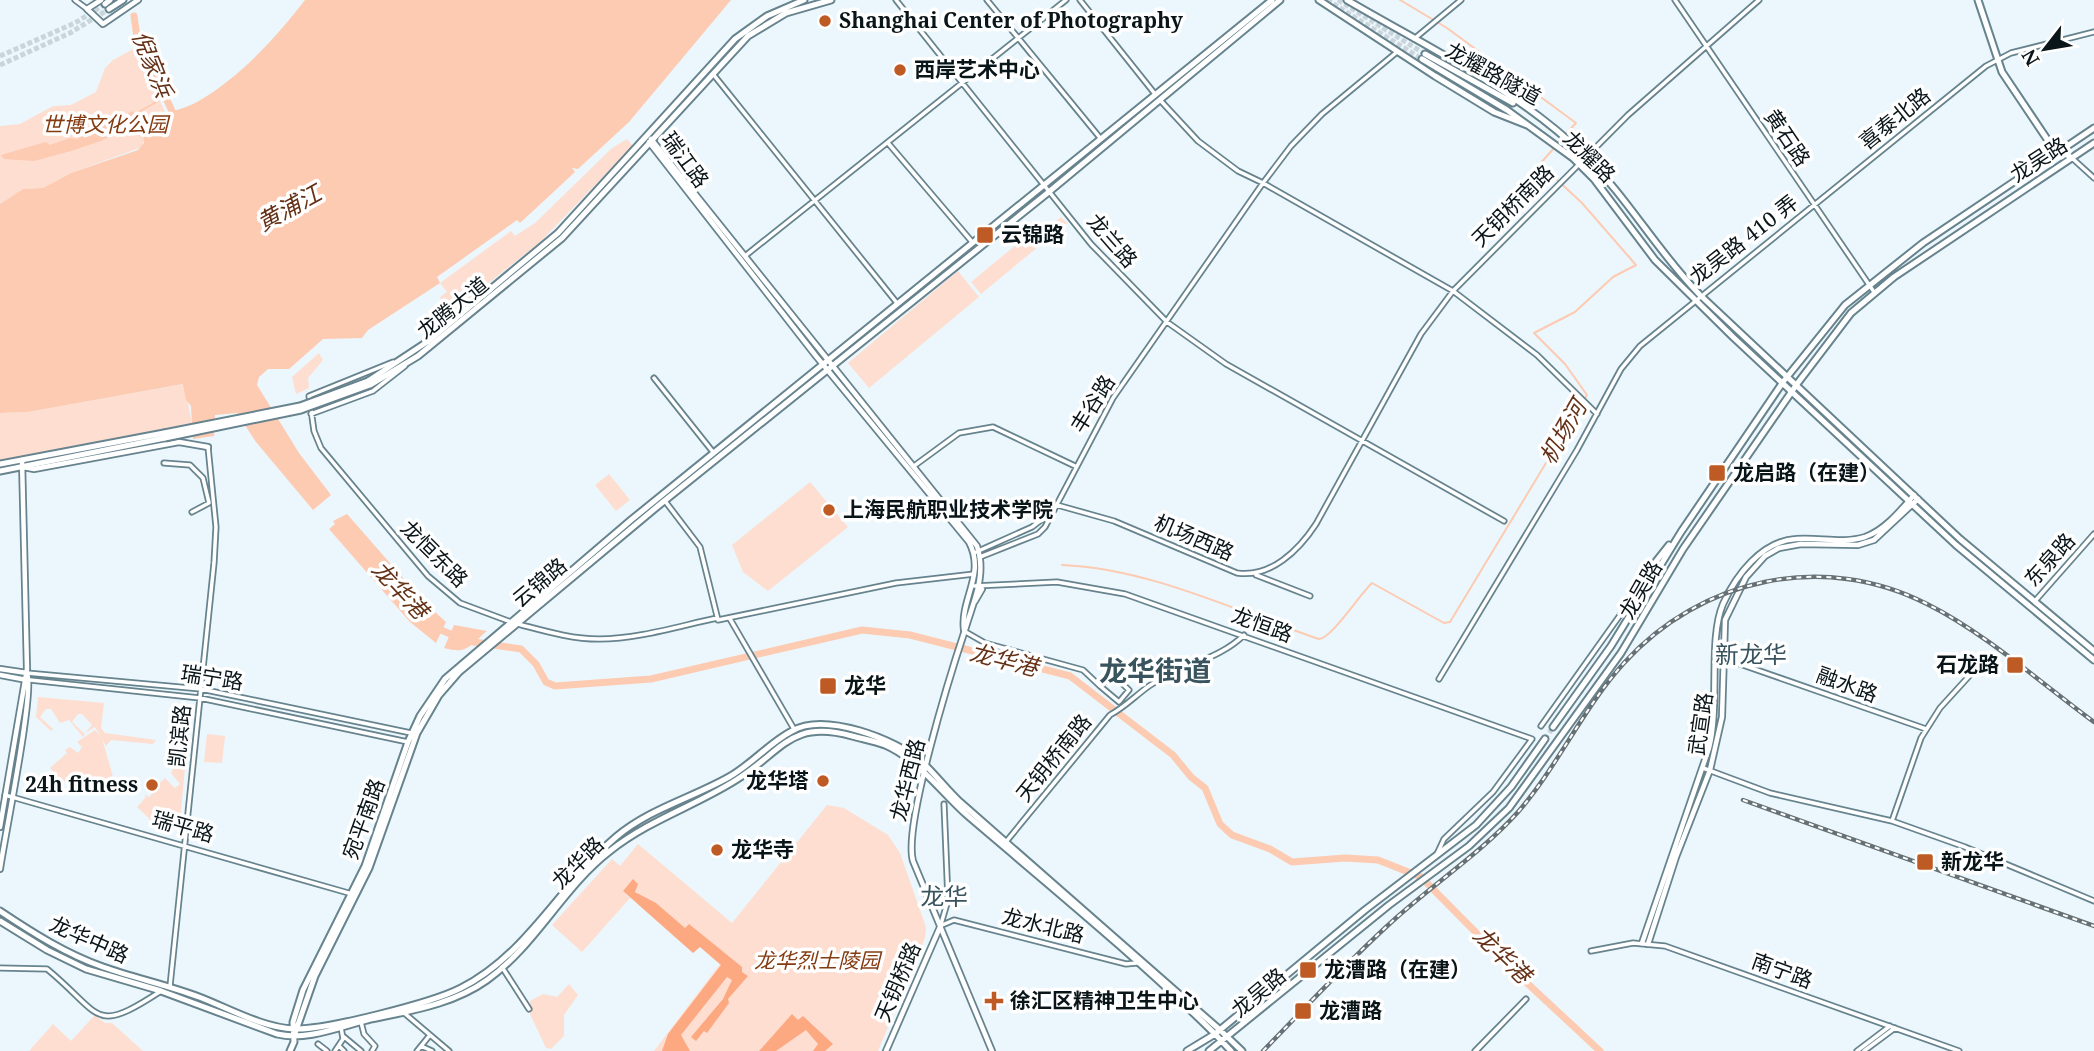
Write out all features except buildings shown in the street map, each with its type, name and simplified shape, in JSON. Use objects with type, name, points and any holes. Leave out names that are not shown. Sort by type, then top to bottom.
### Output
[{"type":"main road","points":[[109,9],[123,0]]},
{"type":"main road","name":"龙腾大道","points":[[649,140],[734,39],[766,16],[804,0]]},
{"type":"main road","name":"龙腾大道","points":[[0,464],[22,463],[301,410],[369,383],[404,363],[558,233],[739,44],[793,10],[831,0]]},
{"type":"main road","name":"云锦路","points":[[663,499],[714,454],[1051,191],[1272,0]]},
{"type":"main road","name":"云锦路","points":[[502,633],[828,366],[973,243],[1101,139],[1280,0]]},
{"type":"main road","name":"龙耀路","points":[[1319,0],[1397,52],[1494,111],[1530,126],[1557,145],[1579,164],[1655,260],[1793,391]]},
{"type":"main road","name":"龙耀路","points":[[1347,0],[1546,122],[1564,136],[1617,191],[1662,253],[1700,295],[1797,384]]},
{"type":"main road","points":[[1979,0],[1996,59],[2051,145],[2072,158]]},
{"type":"main road","name":"龙耀路隧道","points":[[1530,126],[1423,56],[1546,122]]},
{"type":"main road","name":"龙吴路","points":[[1553,727],[1641,599],[1681,532],[1783,382],[1845,304],[1923,243],[2094,128]]},
{"type":"main road","name":"龙吴路","points":[[1209,1051],[1225,1041],[1389,905],[1469,846],[1520,794],[1621,653],[1683,549],[1797,384],[1852,313],[1874,292],[2094,143]]},
{"type":"main road","points":[[1797,384],[1916,497],[2094,651]]},
{"type":"main road","points":[[1793,391],[1911,504],[2094,660]]},
{"type":"main road","name":"龙腾大道","points":[[0,471],[22,463]]},
{"type":"main road","points":[[1641,599],[1646,574],[1681,532]]},
{"type":"main road","name":"宛平南路","points":[[414,734],[443,690],[502,633]]},
{"type":"main road","name":"宛平南路","points":[[290,1051],[310,973],[352,894],[414,734],[435,692],[467,658],[502,633]]},
{"type":"main road","name":"龙华路","points":[[295,1029],[401,1010],[438,998],[476,980],[504,960],[617,836],[657,810],[729,777],[794,729],[813,724],[844,727],[897,746],[1004,844],[1140,961]]},
{"type":"main road","name":"龙华路","points":[[161,991],[256,1027],[294,1036],[361,1022],[469,991],[502,967],[607,853],[651,823],[735,781],[801,732],[815,729],[839,732],[882,744],[926,770]]},
{"type":"main road","name":"龙吴路","points":[[1187,1051],[1217,1032],[1435,859],[1500,800],[1545,739]]},
{"type":"main road","name":"宛平南路","points":[[295,1029],[315,976],[369,868],[411,742]]},
{"type":"main road","name":"龙华路","points":[[1004,844],[1133,951],[1140,961]]},
{"type":"main road","name":"龙华中路","points":[[0,911],[77,956],[170,986]]},
{"type":"main road","name":"龙华中路","points":[[0,921],[47,950],[86,969],[161,991]]},
{"type":"main road","points":[[1140,961],[1217,1032],[1231,1051]]},
{"type":"main road","points":[[170,986],[295,1029]]},
{"type":"main road","points":[[1225,1041],[1242,1051]]},
{"type":"street","points":[[75,0],[103,24],[138,0]]},
{"type":"street","name":"龙兰路","points":[[895,0],[1100,254],[1167,322],[1226,364],[1504,521]]},
{"type":"street","points":[[987,0],[1101,139]]},
{"type":"street","points":[[744,257],[1066,0]]},
{"type":"street","points":[[1080,0],[1157,97],[1198,141],[1238,172],[1263,183],[1453,291],[1529,348],[1597,414]]},
{"type":"street","points":[[1413,39],[1461,0]]},
{"type":"street","name":"黄石路","points":[[1675,0],[1874,292]]},
{"type":"street","name":"天钥桥南路","points":[[1360,440],[1421,334],[1453,291],[1628,115],[1759,0]]},
{"type":"street","points":[[86,9],[105,1]]},
{"type":"street","points":[[1996,59],[2094,32]]},
{"type":"street","points":[[1263,183],[1291,146],[1322,114],[1397,52]]},
{"type":"street","name":"喜泰北路","points":[[1814,205],[1996,59]]},
{"type":"street","points":[[712,73],[898,305]]},
{"type":"street","name":"瑞江路","points":[[649,140],[828,366],[969,534],[977,555]]},
{"type":"street","name":"瑞江路","points":[[649,140],[961,531],[977,555]]},
{"type":"street","points":[[888,144],[973,243]]},
{"type":"street","points":[[2072,158],[2094,178]]},
{"type":"street","name":"丰谷路","points":[[977,555],[1038,534],[1056,507],[1075,466],[1113,398],[1263,183]]},
{"type":"street","name":"龙吴路 410 弄","points":[[1439,679],[1621,369],[1640,346],[1700,295],[1814,205]]},
{"type":"street","points":[[404,363],[373,391],[311,414],[309,396],[404,363]]},
{"type":"street","points":[[654,378],[714,454]]},
{"type":"street","name":"龙恒东路","points":[[311,414],[321,448],[365,503],[437,585],[470,608],[563,636],[598,639],[645,634],[717,619]]},
{"type":"street","points":[[914,467],[959,433],[993,427],[1075,466]]},
{"type":"street","name":"机场西路","points":[[1056,507],[1097,514],[1230,570],[1254,574],[1276,565],[1302,543],[1316,524],[1360,440]]},
{"type":"street","points":[[0,869],[8,795],[28,678],[22,463],[34,469],[179,442],[208,447]]},
{"type":"street","name":"凯滨路","points":[[170,986],[216,527],[208,447]]},
{"type":"street","points":[[164,463],[190,465],[204,478],[209,503],[192,512]]},
{"type":"street","points":[[1645,944],[1714,727],[1723,604],[1750,562],[1783,541],[1867,537],[1911,504],[1916,497]]},
{"type":"street","points":[[663,499],[700,547],[717,619],[896,583],[978,572]]},
{"type":"street","name":"丰谷路","points":[[977,555],[1032,527],[1056,507]]},
{"type":"street","name":"东泉路","points":[[2029,607],[2094,534]]},
{"type":"street","name":"龙华西路","points":[[977,555],[978,572],[974,601],[926,770],[913,822],[911,852],[992,1051]]},
{"type":"street","points":[[1254,574],[1310,596]]},
{"type":"street","name":"龙恒路","points":[[976,586],[1041,581],[1087,585],[1125,594],[1532,738]]},
{"type":"street","points":[[1541,726],[1643,583]]},
{"type":"street","name":"龙华西路","points":[[964,631],[963,623],[976,586]]},
{"type":"street","points":[[730,618],[794,729]]},
{"type":"street","points":[[964,631],[985,643],[1083,670],[1100,686],[1119,702],[1129,690],[1112,674],[1100,686]]},
{"type":"street","name":"天钥桥南路","points":[[1004,844],[1110,715],[1126,706],[1149,685],[1231,645],[1244,635]]},
{"type":"street","name":"融水路","points":[[1720,656],[1926,729]]},
{"type":"street","name":"武宣路","points":[[1645,944],[1710,770],[1722,717],[1720,656]]},
{"type":"street","name":"瑞宁路","points":[[0,669],[28,678],[201,690],[414,734]]},
{"type":"street","points":[[1892,821],[1926,729],[1940,708],[1970,674]]},
{"type":"street","name":"瑞宁路","points":[[0,675],[200,698],[411,742]]},
{"type":"street","name":"龙吴路","points":[[1435,859],[1444,839],[1493,792],[1532,738]]},
{"type":"street","points":[[1703,768],[1770,793],[1892,821],[1965,847],[2094,901]]},
{"type":"street","points":[[0,828],[8,795]]},
{"type":"street","name":"瑞平路","points":[[8,795],[352,894]]},
{"type":"street","points":[[940,926],[948,900],[944,804]]},
{"type":"street","name":"龙水北路","points":[[940,926],[954,920],[1126,964],[1140,961]]},
{"type":"street","name":"天钥桥路","points":[[886,1051],[940,926]]},
{"type":"street","name":"南宁路","points":[[1591,951],[1645,944],[1665,946],[1959,1051]]},
{"type":"street","points":[[502,967],[529,1009]]},
{"type":"street","points":[[0,968],[47,969],[99,1015],[110,1018],[127,1013],[161,991]]},
{"type":"street","points":[[1527,1000],[1493,1035],[1475,1051],[1527,1000]]},
{"type":"street","points":[[401,1010],[449,1051]]},
{"type":"street","points":[[361,1022],[364,1034],[375,1046],[372,1051]]},
{"type":"street","points":[[335,1051],[343,1036],[341,1027]]},
{"type":"street","points":[[1857,1051],[1892,1027]]},
{"type":"street","points":[[1864,1051],[1892,1027]]},
{"type":"street","points":[[417,1051],[430,1035]]},
{"type":"street","points":[[343,1036],[361,1051]]},
{"type":"street","points":[[318,1044],[327,1051]]},
{"type":"street","points":[[339,1046],[344,1051]]},
{"type":"street","points":[[421,1046],[432,1051]]},
{"type":"green space","name":"世博文化公园","points":[[135,48],[166,114],[150,119],[142,147],[71,173],[43,188],[23,189],[0,204],[0,126],[20,124],[53,106],[71,105],[96,92],[105,68],[113,60]]},
{"type":"green space","points":[[627,139],[633,146],[540,242],[450,314],[440,297],[447,292],[440,283],[511,231],[515,236],[535,223],[612,148]]},
{"type":"green space","points":[[1061,217],[1067,223],[981,294],[971,282],[1045,221],[1050,226]]},
{"type":"green space","points":[[958,271],[979,297],[869,388],[848,363]]},
{"type":"green space","points":[[319,353],[323,360],[308,378],[309,388],[296,394],[292,377]]},
{"type":"green space","points":[[184,384],[192,423],[0,461],[0,413],[28,412]]},
{"type":"green space","points":[[609,474],[630,500],[616,511],[595,485]]},
{"type":"green space","points":[[810,482],[848,527],[768,591],[743,572],[732,545]]},
{"type":"green space","points":[[38,697],[104,703],[101,728],[105,733],[156,740],[153,744],[111,740],[106,746],[95,727],[85,733],[92,725],[82,714],[78,714],[72,722],[85,734],[83,737],[69,720],[60,723],[51,709],[46,709],[40,717],[53,729],[51,731],[36,717]]},
{"type":"green space","points":[[95,730],[102,738],[115,784],[106,793],[60,780],[50,768],[70,747],[78,753],[82,747],[77,742]]},
{"type":"green space","points":[[207,734],[225,736],[222,763],[204,762]]},
{"type":"green space","points":[[167,761],[173,766],[185,768],[180,821],[163,810],[155,824],[137,807],[146,797],[144,794],[149,797],[153,793],[149,789],[153,789],[165,778],[175,788],[180,784],[171,773],[173,770]]},
{"type":"green space","name":"龙华烈士陵园","points":[[827,805],[844,808],[888,835],[900,853],[926,927],[925,938],[878,1051],[654,1051],[720,964],[628,885],[623,891],[630,898],[582,952],[552,925],[612,859],[620,866],[638,844],[732,923]]},
{"type":"green space","points":[[569,984],[578,995],[564,1015],[564,1036],[551,1049],[546,1048],[530,1014],[530,1001],[543,994],[557,997]]},
{"type":"green space","points":[[95,1015],[105,1023],[112,1023],[143,1051],[29,1051],[53,1024],[71,1041]]},
{"type":"shaded area","points":[[633,879],[638,884],[635,892],[656,903],[685,928],[689,924],[742,967],[742,972],[748,976],[728,999],[729,1003],[707,1033],[704,1031],[696,1041],[691,1037],[723,999],[732,980],[727,977],[681,1035],[690,1051],[662,1051],[668,1034],[721,965],[700,947],[693,953],[623,891]]},
{"type":"shaded area","points":[[792,1014],[798,1020],[803,1016],[833,1044],[825,1051],[813,1051],[818,1044],[806,1030],[776,1051],[759,1051]]},
{"type":"water","name":"黄浦江","points":[[305,0],[731,0],[629,122],[578,169],[572,168],[575,172],[520,223],[517,220],[437,277],[440,283],[368,330],[362,338],[323,339],[289,369],[268,369],[259,377],[257,385],[299,453],[331,495],[313,510],[256,442],[237,413],[215,415],[214,436],[193,439],[191,406],[186,400],[183,384],[28,412],[0,413],[0,204],[23,189],[43,188],[71,173],[138,150],[144,143],[142,126],[148,121],[197,102],[228,81],[269,43]]},
{"type":"water","points":[[133,111],[138,119],[119,126],[113,135],[101,141],[71,151],[34,161],[4,159],[1,155],[46,142],[50,145],[70,138],[77,139]]},
{"type":"water","points":[[347,514],[424,602],[446,622],[436,643],[410,622],[329,529],[335,524],[333,521]]},
{"type":"water","points":[[454,625],[487,631],[462,650],[444,648]]},
{"type":"waterway","name":"机场河","points":[[1400,0],[1447,28],[1576,123],[1558,143]]},
{"type":"waterway","name":"倪家浜","points":[[134,16],[137,37],[172,111]]},
{"type":"waterway","points":[[135,114],[165,97]]},
{"type":"waterway","name":"机场河","points":[[1062,565],[1095,568],[1161,583],[1319,639],[1331,632],[1372,583],[1444,623],[1450,622],[1587,395],[1565,364],[1534,333],[1575,312],[1613,277],[1636,265],[1582,203],[1540,164],[1554,148]]},
{"type":"waterway","name":"龙华港","points":[[434,627],[467,641],[521,649],[536,664],[546,682],[555,686],[651,679],[862,630],[910,635],[1070,676],[1173,755],[1191,777],[1205,788],[1220,824],[1232,835],[1270,849],[1292,862],[1345,858],[1378,860],[1421,877],[1513,970],[1600,1051]]},
{"type":"tunnel","points":[[1327,0],[1422,59]]},
{"type":"tunnel","points":[[1338,0],[1425,54]]},
{"type":"tunnel","points":[[0,56],[75,23],[105,4]]},
{"type":"tunnel","points":[[0,65],[70,33],[109,9]]},
{"type":"tunnel","points":[[1545,739],[1553,727]]},
{"type":"railway","points":[[1263,1051],[1379,934],[1518,812],[1546,776],[1609,680],[1624,663],[1655,634],[1689,610],[1727,593],[1766,582],[1806,577],[1847,579],[1888,588],[1927,604],[1970,629],[2094,722]]},
{"type":"railway","points":[[1743,800],[2094,926]]},
{"type":"place","name":"Shanghai Center of Photography","points":[[825,21]]},
{"type":"place","name":"西岸艺术中心","points":[[900,70]]},
{"type":"place","name":"云锦路","points":[[985,235]]},
{"type":"place","name":"龙启路（在建）","points":[[1717,473]]},
{"type":"place","name":"上海民航职业技术学院","points":[[829,510]]},
{"type":"place","name":"石龙路","points":[[2015,665]]},
{"type":"place","name":"龙华","points":[[828,686]]},
{"type":"place","name":"龙华塔","points":[[823,781]]},
{"type":"place","name":"24h fitness","points":[[152,785]]},
{"type":"place","name":"龙华寺","points":[[717,850]]},
{"type":"place","name":"新龙华","points":[[1925,862]]},
{"type":"place","name":"龙漕路（在建）","points":[[1308,970]]},
{"type":"place","name":"徐汇区精神卫生中心","points":[[994,1001]]},
{"type":"place","name":"龙漕路","points":[[1303,1011]]},
{"type":"district","name":"新龙华","points":[[1751,655]]},
{"type":"district","name":"龙华街道","points":[[1155,671]]},
{"type":"district","name":"龙华","points":[[944,897]]}]
